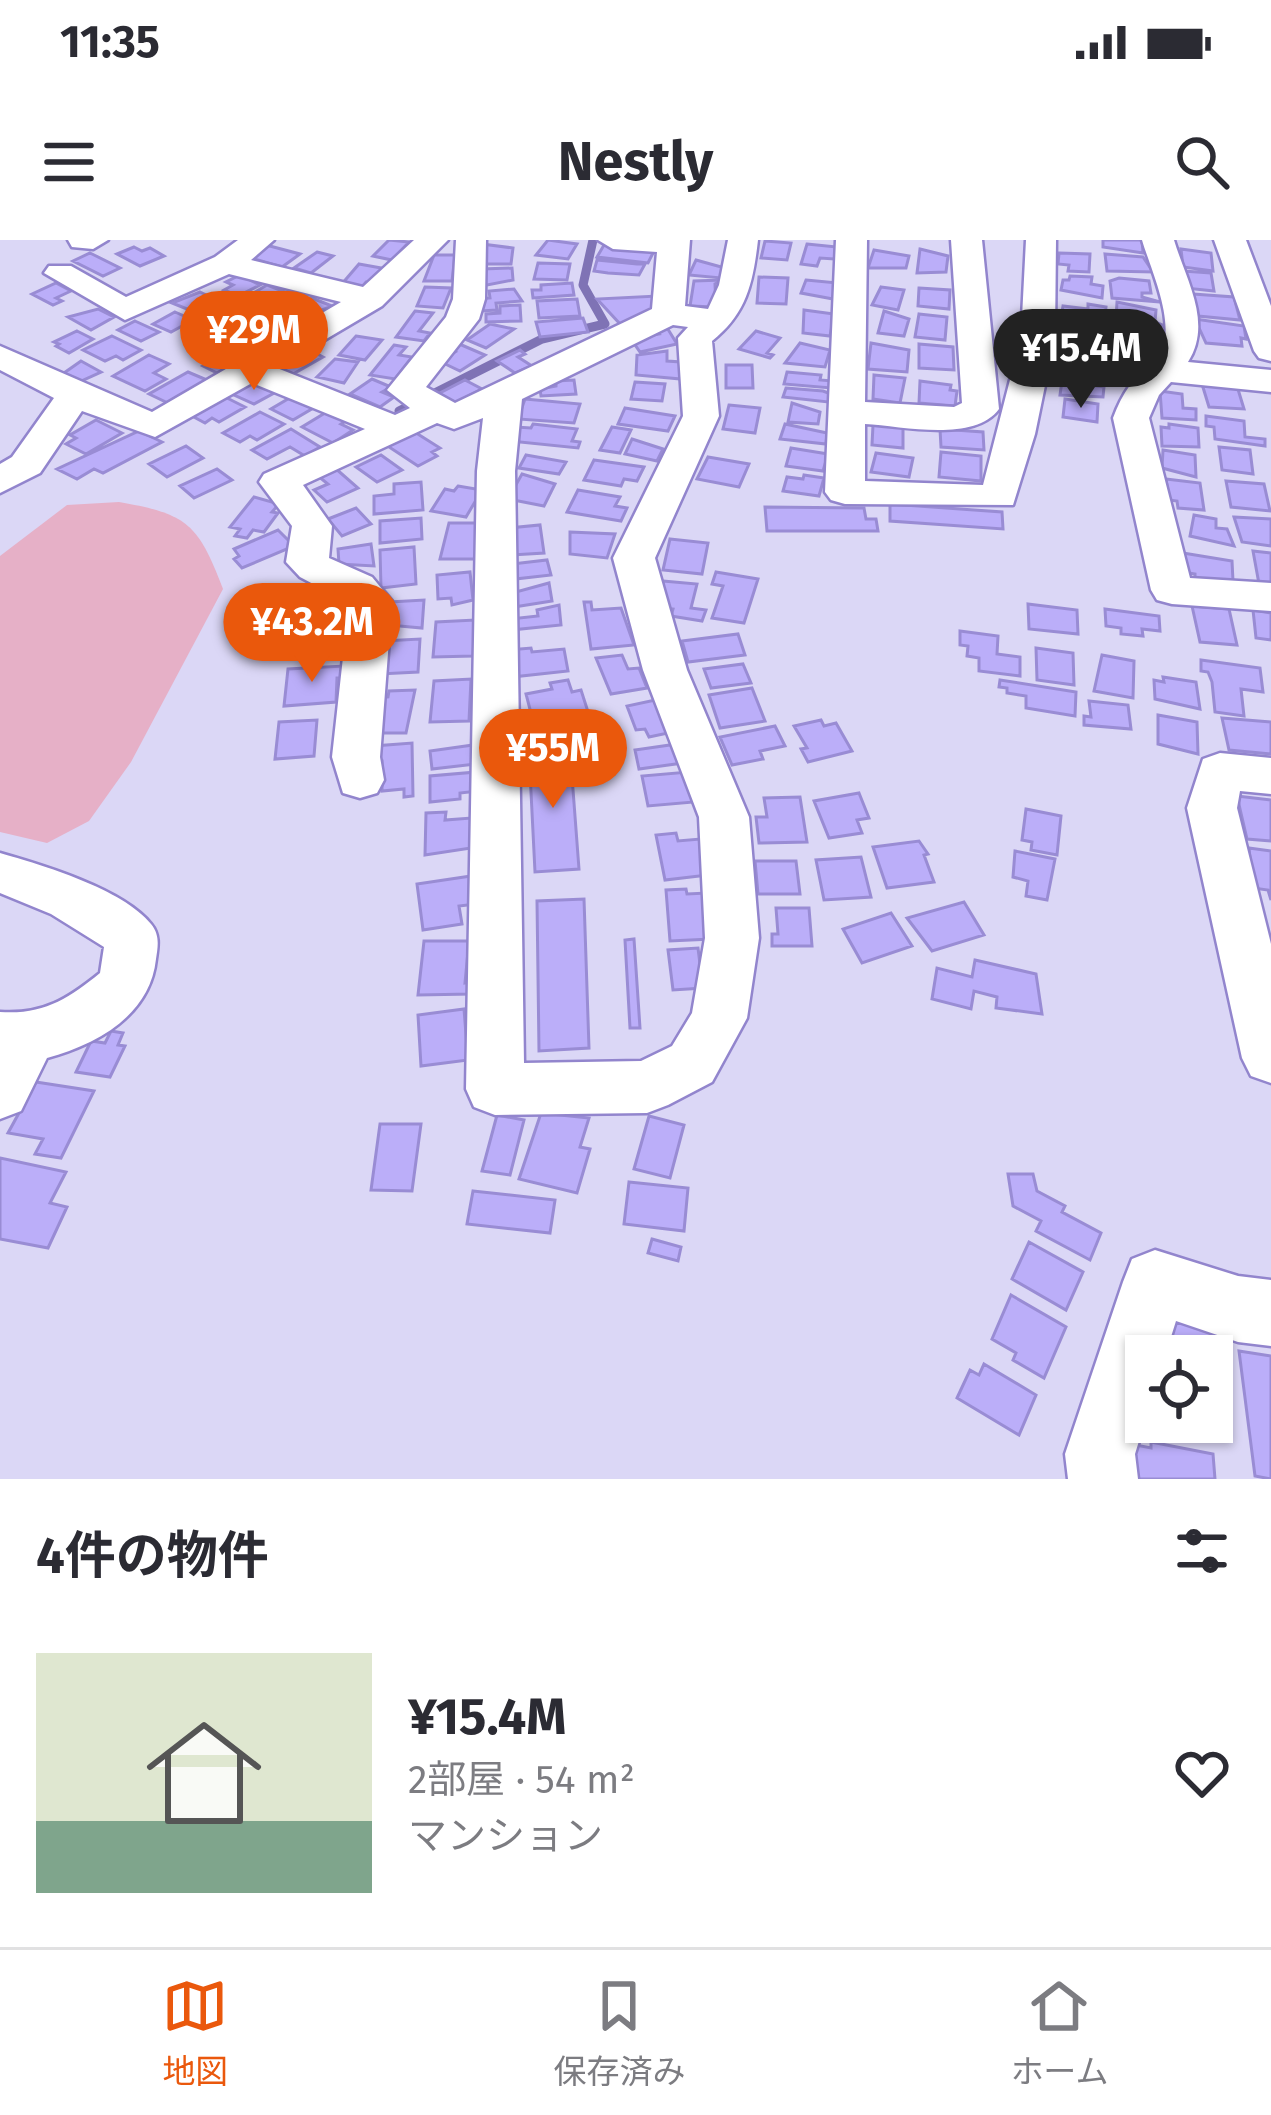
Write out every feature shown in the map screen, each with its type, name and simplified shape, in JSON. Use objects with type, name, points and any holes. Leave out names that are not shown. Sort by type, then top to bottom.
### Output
[{"type":"street","points":[[83,240],[93,240]]},
{"type":"street","points":[[60,273],[125,310],[226,264],[258,240]]},
{"type":"street","points":[[0,356],[75,395],[155,426],[370,299],[432,240]]},
{"type":"street","points":[[471,240],[469,299],[462,319],[405,390],[434,411],[454,418],[668,314],[719,320]]},
{"type":"street","points":[[613,240],[674,242],[668,314]]},
{"type":"street","points":[[504,397],[496,471],[495,1089],[647,1087],[692,1064],[719,1018],[732,938],[724,817],[665,670],[634,558],[701,416],[695,338],[733,303],[743,240]]},
{"type":"street","points":[[851,240],[845,492],[999,496],[1030,379],[1046,278],[1041,240]]},
{"type":"street","points":[[848,412],[958,418],[981,409],[967,240]]},
{"type":"street","points":[[1158,240],[1183,328],[1178,352],[1138,393],[1131,418],[1172,590],[1271,597]]},
{"type":"street","points":[[1159,370],[1268,382],[1230,240]]},
{"type":"street","points":[[226,264],[370,299]]},
{"type":"street","points":[[250,370],[396,428]]},
{"type":"street","points":[[0,482],[26,465],[75,395]]},
{"type":"street","points":[[360,780],[356,757],[370,602],[350,580],[307,562],[315,542],[314,521],[278,482],[434,411]]},
{"type":"street","points":[[1271,776],[1220,771],[1212,808],[1256,919],[1271,1058]]},
{"type":"street","points":[[0,873],[94,910],[132,938],[126,985],[77,1025],[14,1038],[0,1093]]},
{"type":"street","points":[[1103,1479],[1100,1454],[1155,1282],[1238,1309],[1271,1313]]},
{"type":"shaded area","points":[[119,502],[161,512],[187,526],[206,550],[223,589],[131,762],[89,821],[47,843],[0,832],[0,556],[67,505]]},
{"type":"building","points":[[389,240],[409,242],[392,260],[373,256]]},
{"type":"building","points":[[548,240],[577,244],[568,259],[536,255]]},
{"type":"building","points":[[1103,240],[1142,240],[1143,253],[1103,247]]},
{"type":"building","points":[[765,241],[791,243],[787,260],[761,258]]},
{"type":"building","points":[[482,244],[513,248],[511,264],[479,264]]},
{"type":"building","points":[[807,244],[837,247],[834,259],[820,258],[817,266],[801,264]]},
{"type":"building","points":[[266,245],[300,254],[282,267],[248,257]]},
{"type":"building","points":[[604,245],[654,251],[648,263],[597,257]]},
{"type":"building","points":[[134,247],[150,248],[164,256],[140,266],[117,254]]},
{"type":"building","points":[[920,249],[948,256],[946,272],[917,273]]},
{"type":"building","points":[[1181,249],[1211,253],[1213,271],[1183,267]]},
{"type":"building","points":[[874,250],[909,256],[906,268],[868,268]]},
{"type":"building","points":[[317,252],[333,256],[311,273],[294,268]]},
{"type":"building","points":[[90,253],[120,268],[103,276],[73,261]]},
{"type":"building","points":[[1059,253],[1090,254],[1089,272],[1068,271],[1069,265],[1058,264]]},
{"type":"building","points":[[1105,254],[1143,257],[1153,272],[1107,271]]},
{"type":"building","points":[[434,255],[455,255],[452,281],[424,281]]},
{"type":"building","points":[[597,260],[645,264],[639,275],[608,273],[594,271]]},
{"type":"building","points":[[696,260],[725,268],[721,278],[689,275]]},
{"type":"building","points":[[538,263],[570,264],[567,280],[534,279]]},
{"type":"building","points":[[359,264],[387,269],[375,283],[366,282],[361,288],[341,285]]},
{"type":"building","points":[[512,268],[513,280],[482,286],[482,269]]},
{"type":"building","points":[[1183,271],[1211,273],[1214,291],[1185,288]]},
{"type":"building","points":[[240,275],[260,285],[238,296],[224,290],[233,285],[226,282]]},
{"type":"building","points":[[759,277],[788,278],[786,304],[757,303]]},
{"type":"building","points":[[1092,277],[1091,284],[1103,286],[1102,298],[1061,290],[1063,280]]},
{"type":"building","points":[[723,280],[715,284],[716,307],[690,306],[694,281]]},
{"type":"building","points":[[806,280],[838,283],[833,299],[801,293]]},
{"type":"building","points":[[1110,281],[1149,281],[1151,293],[1142,293],[1142,297],[1160,302],[1112,298]]},
{"type":"building","points":[[56,283],[71,291],[56,298],[62,301],[53,305],[32,294]]},
{"type":"building","points":[[572,283],[574,295],[533,298],[532,290],[541,290],[541,285]]},
{"type":"building","points":[[267,285],[293,295],[271,308],[245,298]]},
{"type":"building","points":[[425,287],[451,288],[443,308],[417,306]]},
{"type":"building","points":[[881,287],[904,290],[898,310],[872,305]]},
{"type":"building","points":[[919,288],[950,290],[949,309],[918,306]]},
{"type":"building","points":[[514,289],[522,301],[496,303],[497,310],[480,311],[478,299],[490,298],[489,291]]},
{"type":"building","points":[[200,292],[215,299],[192,311],[172,303]]},
{"type":"building","points":[[1193,294],[1234,297],[1240,320],[1198,316]]},
{"type":"building","points":[[657,296],[653,314],[621,325],[597,299]]},
{"type":"building","points":[[312,298],[332,306],[302,318],[289,313]]},
{"type":"building","points":[[577,299],[580,316],[539,318],[537,301]]},
{"type":"building","points":[[1117,302],[1156,310],[1155,322],[1167,327],[1116,319]]},
{"type":"building","points":[[1088,304],[1106,307],[1104,324],[1061,318],[1063,306],[1088,309]]},
{"type":"building","points":[[520,305],[521,321],[486,322],[486,314],[500,313],[500,306]]},
{"type":"building","points":[[98,309],[114,317],[91,330],[68,317]]},
{"type":"building","points":[[804,310],[834,314],[830,336],[803,333]]},
{"type":"building","points":[[260,311],[298,327],[274,342],[235,326]]},
{"type":"building","points":[[415,311],[433,313],[419,331],[430,333],[424,341],[396,337]]},
{"type":"building","points":[[884,311],[909,319],[904,336],[878,333]]},
{"type":"building","points":[[175,312],[193,320],[171,332],[153,324]]},
{"type":"building","points":[[919,314],[947,317],[945,340],[915,337]]},
{"type":"building","points":[[583,318],[588,332],[540,337],[536,322]]},
{"type":"building","points":[[1195,319],[1244,326],[1246,339],[1241,338],[1242,346],[1206,343]]},
{"type":"building","points":[[135,321],[159,332],[141,341],[118,330]]},
{"type":"building","points":[[490,324],[514,329],[486,348],[467,340]]},
{"type":"building","points":[[1123,324],[1158,331],[1156,336],[1163,337],[1160,345],[1154,344],[1149,359],[1115,349]]},
{"type":"building","points":[[1065,325],[1107,331],[1105,345],[1063,339]]},
{"type":"building","points":[[666,326],[677,344],[640,352],[631,339],[659,334],[654,328]]},
{"type":"building","points":[[77,331],[93,339],[69,353],[56,346],[54,342]]},
{"type":"building","points":[[756,331],[780,338],[767,353],[773,355],[770,358],[739,349]]},
{"type":"building","points":[[112,336],[141,350],[123,360],[116,356],[105,361],[83,350]]},
{"type":"building","points":[[356,336],[382,340],[365,360],[339,355]]},
{"type":"building","points":[[457,343],[485,355],[460,371],[439,361],[455,352],[448,349]]},
{"type":"building","points":[[800,343],[830,350],[825,367],[785,363]]},
{"type":"building","points":[[871,343],[909,350],[907,372],[868,369]]},
{"type":"building","points":[[919,344],[953,347],[954,370],[919,368]]},
{"type":"building","points":[[394,345],[406,347],[399,355],[412,357],[395,379],[370,375]]},
{"type":"building","points":[[238,346],[254,352],[219,374],[203,366]]},
{"type":"building","points":[[310,350],[323,357],[293,374],[279,368]]},
{"type":"building","points":[[520,350],[525,354],[518,357],[532,366],[515,373],[497,361]]},
{"type":"building","points":[[667,351],[667,361],[681,362],[681,379],[636,375],[637,355]]},
{"type":"building","points":[[149,355],[169,364],[154,373],[166,379],[145,391],[113,376]]},
{"type":"building","points":[[335,359],[358,362],[344,383],[317,377]]},
{"type":"building","points":[[81,361],[101,372],[79,382],[64,373]]},
{"type":"building","points":[[1070,361],[1114,370],[1114,380],[1068,374]]},
{"type":"building","points":[[726,365],[752,365],[753,388],[726,388]]},
{"type":"building","points":[[188,372],[207,380],[168,403],[149,394]]},
{"type":"building","points":[[787,372],[833,381],[831,388],[784,384]]},
{"type":"building","points":[[874,375],[905,378],[900,403],[873,399]]},
{"type":"building","points":[[372,379],[391,387],[382,392],[394,397],[380,407],[350,394]]},
{"type":"building","points":[[465,380],[482,389],[453,404],[436,395]]},
{"type":"building","points":[[574,380],[576,394],[541,396],[540,389],[556,386],[556,381]]},
{"type":"building","points":[[255,381],[276,392],[254,404],[232,394]]},
{"type":"building","points":[[920,381],[951,385],[950,390],[957,391],[955,406],[919,403]]},
{"type":"building","points":[[1062,381],[1104,387],[1103,397],[1060,395]]},
{"type":"building","points":[[635,382],[665,384],[662,401],[631,399]]},
{"type":"building","points":[[1202,384],[1237,386],[1244,409],[1209,407]]},
{"type":"building","points":[[786,388],[831,394],[828,402],[783,397]]},
{"type":"building","points":[[1160,391],[1182,394],[1183,408],[1196,409],[1196,420],[1162,418]]},
{"type":"building","points":[[293,396],[315,407],[293,420],[271,409]]},
{"type":"building","points":[[225,397],[245,407],[219,422],[212,418],[205,423],[192,416]]},
{"type":"building","points":[[525,399],[580,404],[574,423],[518,419]]},
{"type":"building","points":[[1065,399],[1098,404],[1097,422],[1063,417]]},
{"type":"building","points":[[792,403],[820,412],[818,424],[788,422]]},
{"type":"building","points":[[729,405],[760,408],[755,433],[723,429]]},
{"type":"building","points":[[625,408],[675,416],[668,431],[618,424]]},
{"type":"building","points":[[330,410],[349,419],[341,424],[353,430],[333,443],[302,427]]},
{"type":"building","points":[[260,412],[284,424],[257,440],[250,436],[240,442],[223,433]]},
{"type":"building","points":[[1206,416],[1244,421],[1245,437],[1265,439],[1265,446],[1215,439],[1214,427],[1206,426]]},
{"type":"building","points":[[96,420],[122,433],[86,454],[66,444],[76,438],[70,435]]},
{"type":"building","points":[[785,424],[827,433],[826,444],[780,439]]},
{"type":"building","points":[[1169,424],[1198,428],[1199,447],[1162,446],[1161,427],[1169,428]]},
{"type":"building","points":[[873,425],[903,427],[903,448],[872,445]]},
{"type":"building","points":[[516,427],[577,429],[572,441],[580,442],[578,448],[510,441]]},
{"type":"building","points":[[612,427],[631,430],[620,453],[600,450]]},
{"type":"building","points":[[291,429],[320,447],[305,456],[290,447],[267,459],[252,450]]},
{"type":"building","points":[[940,429],[983,432],[984,450],[941,447]]},
{"type":"building","points":[[139,431],[162,442],[103,473],[94,469],[77,479],[57,469]]},
{"type":"building","points":[[413,431],[440,448],[432,452],[437,456],[418,466],[386,445]]},
{"type":"building","points":[[632,439],[663,449],[657,461],[625,454]]},
{"type":"building","points":[[186,446],[203,458],[167,477],[149,464]]},
{"type":"building","points":[[1219,447],[1250,450],[1253,474],[1222,470]]},
{"type":"building","points":[[791,448],[828,454],[823,471],[786,466]]},
{"type":"building","points":[[1163,450],[1195,455],[1196,477],[1162,468]]},
{"type":"building","points":[[941,452],[981,456],[981,481],[939,477]]},
{"type":"building","points":[[876,453],[913,458],[909,477],[871,472]]},
{"type":"building","points":[[381,455],[402,470],[377,482],[356,467]]},
{"type":"building","points":[[526,455],[566,462],[559,474],[519,468]]},
{"type":"building","points":[[708,457],[749,464],[739,487],[697,479]]},
{"type":"building","points":[[594,460],[644,467],[637,481],[624,479],[621,486],[584,480]]},
{"type":"building","points":[[335,468],[358,488],[327,502],[314,490],[328,484],[318,476]]},
{"type":"building","points":[[217,469],[232,480],[194,498],[180,486]]},
{"type":"building","points":[[522,474],[555,484],[544,506],[508,499]]},
{"type":"building","points":[[804,475],[824,478],[819,496],[783,491],[787,477],[803,479]]},
{"type":"building","points":[[1166,479],[1200,483],[1204,510],[1178,508],[1177,501],[1169,500]]},
{"type":"building","points":[[1226,481],[1264,484],[1270,511],[1231,507]]},
{"type":"building","points":[[421,482],[423,510],[374,514],[374,496],[394,494],[394,484]]},
{"type":"building","points":[[458,486],[482,490],[466,517],[431,511],[445,489],[454,491]]},
{"type":"building","points":[[578,490],[620,497],[615,506],[627,508],[621,521],[567,512]]},
{"type":"building","points":[[254,497],[279,504],[272,512],[278,513],[264,532],[253,530],[247,538],[235,536],[240,529],[230,527]]},
{"type":"building","points":[[890,504],[1002,512],[1003,529],[890,521]]},
{"type":"building","points":[[765,507],[864,508],[866,519],[876,519],[878,531],[767,531]]},
{"type":"building","points":[[356,508],[371,524],[342,536],[328,519]]},
{"type":"building","points":[[1194,515],[1216,519],[1216,528],[1227,529],[1234,546],[1190,536]]},
{"type":"building","points":[[1234,517],[1271,519],[1271,546],[1242,542]]},
{"type":"building","points":[[421,518],[422,539],[380,543],[380,521]]},
{"type":"building","points":[[449,523],[479,523],[476,559],[440,559]]},
{"type":"building","points":[[540,525],[544,553],[512,555],[509,528]]},
{"type":"building","points":[[278,530],[294,546],[242,568],[234,559],[239,556],[234,549]]},
{"type":"building","points":[[570,532],[615,534],[607,558],[570,554]]},
{"type":"building","points":[[670,539],[708,543],[702,574],[663,570]]},
{"type":"building","points":[[371,544],[374,566],[339,564],[338,549]]},
{"type":"building","points":[[414,547],[416,584],[381,588],[380,550]]},
{"type":"building","points":[[1253,551],[1271,553],[1271,586],[1259,584]]},
{"type":"building","points":[[1183,553],[1232,561],[1233,581],[1195,578],[1183,572]]},
{"type":"building","points":[[547,560],[551,575],[515,579],[512,564]]},
{"type":"building","points":[[470,572],[473,600],[452,605],[451,598],[438,599],[437,575]]},
{"type":"building","points":[[716,572],[758,579],[744,623],[712,618],[723,586],[712,584]]},
{"type":"building","points":[[663,581],[697,584],[691,608],[706,610],[702,621],[671,616],[673,609],[663,608]]},
{"type":"building","points":[[549,583],[552,601],[514,607],[512,593]]},
{"type":"building","points":[[424,600],[422,628],[388,625],[390,602]]},
{"type":"building","points":[[584,602],[591,602],[592,610],[621,608],[634,645],[591,649]]},
{"type":"building","points":[[1028,604],[1077,610],[1078,634],[1029,629]]},
{"type":"building","points":[[559,605],[561,625],[511,630],[510,619],[538,616],[537,610]]},
{"type":"building","points":[[1192,606],[1229,609],[1237,645],[1200,642]]},
{"type":"building","points":[[1105,609],[1159,616],[1160,631],[1142,629],[1143,636],[1121,634],[1121,628],[1106,626]]},
{"type":"building","points":[[1253,610],[1271,613],[1271,640],[1256,638]]},
{"type":"building","points":[[346,611],[342,642],[301,644],[305,613]]},
{"type":"building","points":[[475,620],[473,656],[433,657],[436,622]]},
{"type":"building","points":[[960,631],[998,636],[997,654],[1020,657],[1020,676],[979,671],[979,658],[967,656],[968,646],[960,645]]},
{"type":"building","points":[[738,634],[745,655],[688,662],[682,641]]},
{"type":"building","points":[[420,639],[418,672],[380,674],[383,641]]},
{"type":"building","points":[[531,648],[532,652],[564,649],[568,671],[512,677],[509,650]]},
{"type":"building","points":[[1036,648],[1073,653],[1074,685],[1037,680]]},
{"type":"building","points":[[622,655],[628,669],[639,668],[647,688],[611,694],[596,658]]},
{"type":"building","points":[[1102,655],[1134,661],[1133,698],[1094,691]]},
{"type":"building","points":[[1201,660],[1260,668],[1263,692],[1241,689],[1244,716],[1215,712],[1212,682],[1208,672],[1201,671]]},
{"type":"building","points":[[743,664],[751,683],[711,688],[704,669]]},
{"type":"building","points":[[344,666],[344,678],[337,678],[336,702],[284,706],[288,669]]},
{"type":"building","points":[[1163,677],[1196,682],[1200,709],[1155,699],[1154,680],[1164,682]]},
{"type":"building","points":[[471,679],[469,721],[430,722],[434,681]]},
{"type":"building","points":[[568,680],[572,692],[581,690],[590,718],[512,733],[508,721],[532,717],[526,694]]},
{"type":"building","points":[[1000,680],[1076,692],[1075,716],[1026,708],[1026,696],[1007,693],[1007,688],[999,687]]},
{"type":"building","points":[[752,688],[765,721],[720,728],[709,695]]},
{"type":"building","points":[[415,690],[406,733],[375,733],[380,698],[388,697],[389,691]]},
{"type":"building","points":[[660,699],[673,732],[649,737],[645,729],[636,730],[627,706]]},
{"type":"building","points":[[1089,701],[1128,705],[1131,729],[1084,725],[1084,716],[1091,717]]},
{"type":"building","points":[[1158,715],[1197,722],[1198,754],[1158,744]]},
{"type":"building","points":[[1222,718],[1271,722],[1271,754],[1229,750]]},
{"type":"building","points":[[317,720],[314,756],[275,759],[279,722]]},
{"type":"building","points":[[821,720],[824,726],[836,723],[852,751],[808,762],[801,749],[807,748],[794,726]]},
{"type":"building","points":[[775,726],[785,746],[760,751],[763,759],[732,765],[720,737]]},
{"type":"building","points":[[412,743],[413,796],[404,797],[404,789],[382,791],[382,761],[374,761],[374,746]]},
{"type":"building","points":[[677,744],[683,763],[639,769],[635,750]]},
{"type":"building","points":[[473,745],[476,764],[432,769],[430,751]]},
{"type":"building","points":[[570,750],[579,869],[535,872],[529,752]]},
{"type":"building","points":[[477,772],[478,791],[460,793],[460,799],[430,802],[430,776]]},
{"type":"building","points":[[688,772],[694,802],[648,806],[642,776]]},
{"type":"building","points":[[859,793],[869,818],[857,820],[862,833],[829,838],[814,801]]},
{"type":"building","points":[[1237,796],[1271,800],[1271,841],[1247,839]]},
{"type":"building","points":[[800,797],[807,842],[759,843],[756,817],[767,817],[764,798]]},
{"type":"building","points":[[1026,809],[1061,816],[1057,855],[1031,850],[1032,842],[1022,840]]},
{"type":"building","points":[[446,812],[445,820],[471,818],[471,848],[425,855],[426,813]]},
{"type":"building","points":[[676,833],[678,841],[700,839],[708,875],[665,880],[656,835]]},
{"type":"building","points":[[919,841],[928,854],[924,855],[934,882],[887,888],[873,847]]},
{"type":"building","points":[[1249,848],[1271,851],[1271,900],[1268,890],[1253,888]]},
{"type":"building","points":[[1015,851],[1055,859],[1047,900],[1026,896],[1028,881],[1013,877]]},
{"type":"building","points":[[861,857],[871,897],[824,900],[816,860]]},
{"type":"building","points":[[755,861],[796,861],[800,894],[758,894]]},
{"type":"building","points":[[471,876],[476,904],[459,906],[462,924],[423,930],[417,884]]},
{"type":"building","points":[[686,889],[687,894],[707,893],[711,939],[670,941],[666,890]]},
{"type":"building","points":[[584,899],[589,1048],[539,1051],[537,901]]},
{"type":"building","points":[[964,902],[984,935],[932,951],[907,918]]},
{"type":"building","points":[[776,908],[809,908],[812,946],[772,946],[772,934],[778,934]]},
{"type":"building","points":[[891,913],[912,946],[862,963],[843,929]]},
{"type":"building","points":[[634,939],[640,1028],[630,1028],[625,940]]},
{"type":"building","points":[[424,941],[469,941],[465,983],[472,982],[471,994],[418,995]]},
{"type":"building","points":[[698,948],[703,988],[673,990],[668,950]]},
{"type":"building","points":[[975,960],[1036,974],[1042,1014],[996,1008],[997,997],[974,991],[971,1009],[932,999],[937,968],[972,977]]},
{"type":"building","points":[[464,1009],[468,1060],[421,1066],[418,1015]]},
{"type":"building","points":[[111,1031],[123,1033],[118,1045],[125,1046],[110,1077],[76,1072],[91,1041],[105,1043]]},
{"type":"building","points":[[36,1082],[94,1091],[61,1158],[35,1154],[43,1139],[8,1133]]},
{"type":"building","points":[[541,1113],[589,1118],[580,1147],[590,1149],[577,1193],[519,1179]]},
{"type":"building","points":[[497,1115],[524,1120],[510,1175],[482,1171]]},
{"type":"building","points":[[649,1116],[684,1125],[670,1178],[634,1169]]},
{"type":"building","points":[[380,1124],[421,1124],[412,1191],[371,1190]]},
{"type":"building","points":[[0,1158],[66,1172],[50,1203],[67,1207],[48,1248],[0,1239]]},
{"type":"building","points":[[1008,1174],[1033,1174],[1037,1191],[1065,1206],[1062,1212],[1101,1233],[1090,1260],[1036,1231],[1041,1221],[1013,1206]]},
{"type":"building","points":[[629,1182],[688,1188],[684,1231],[624,1224]]},
{"type":"building","points":[[473,1191],[555,1200],[550,1233],[467,1224]]},
{"type":"building","points":[[652,1239],[681,1247],[678,1261],[648,1253]]},
{"type":"building","points":[[1029,1242],[1083,1272],[1066,1310],[1012,1279]]},
{"type":"building","points":[[1011,1295],[1066,1327],[1044,1378],[1013,1360],[1016,1353],[992,1339]]},
{"type":"building","points":[[1168,1313],[1216,1334],[1216,1335],[1163,1335]]},
{"type":"building","points":[[1239,1351],[1271,1356],[1271,1479],[1255,1476]]},
{"type":"building","points":[[984,1364],[1036,1395],[1019,1435],[957,1398],[970,1370],[979,1375]]},
{"type":"building","points":[[1156,1443],[1213,1454],[1215,1479],[1132,1479],[1131,1444],[1151,1448]]},
{"type":"waterway","points":[[399,411],[542,339],[605,324],[583,285],[593,240]]}]
